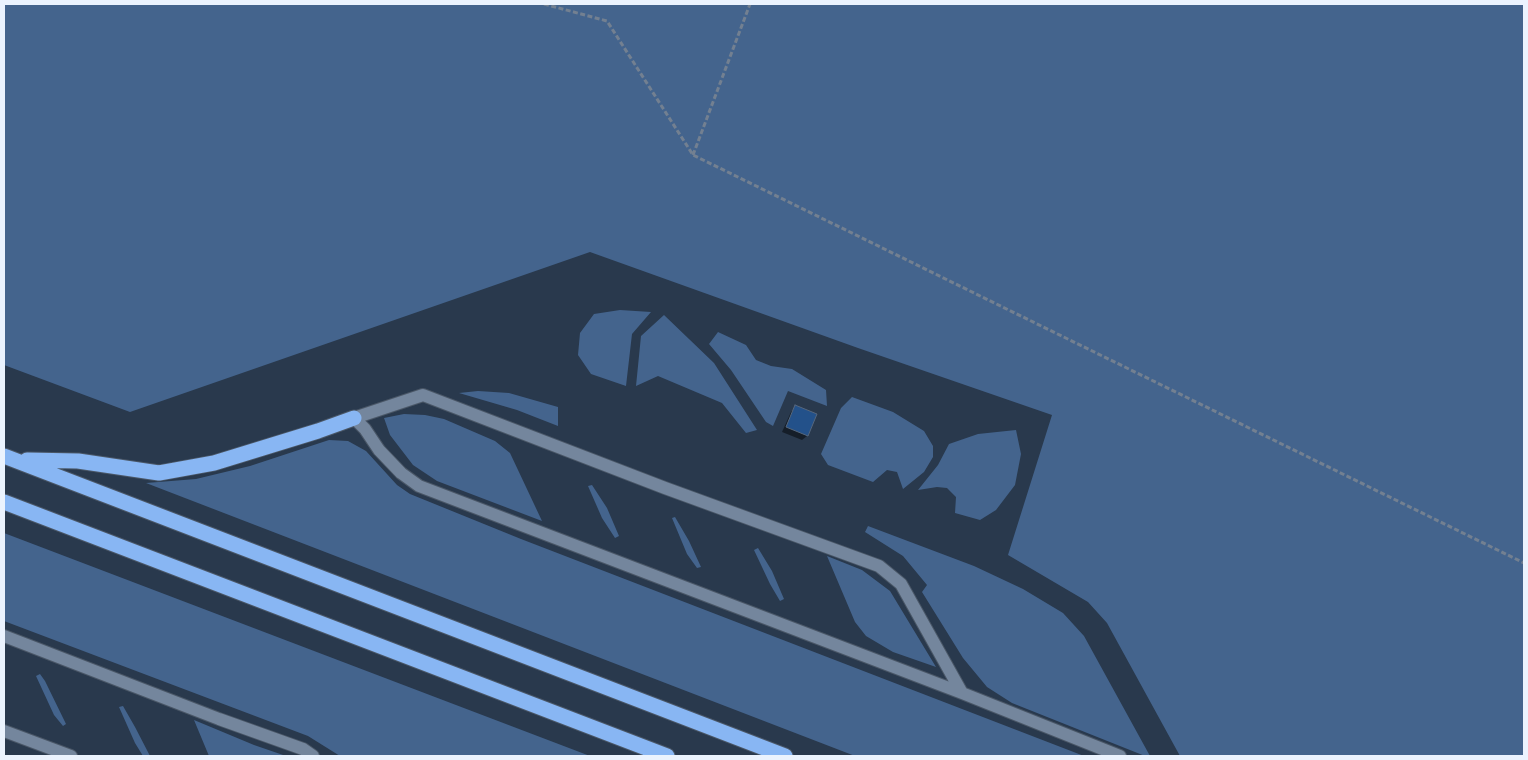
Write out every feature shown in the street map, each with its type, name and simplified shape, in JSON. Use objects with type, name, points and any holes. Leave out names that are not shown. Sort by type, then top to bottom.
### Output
[{"type":"highway","points":[[10,458],[78,461],[159,473],[214,463],[354,418]]},
{"type":"highway","points":[[10,458],[786,756]]},
{"type":"highway","points":[[4,502],[667,756]]},
{"type":"lane","points":[[962,693],[901,584],[879,566],[665,488],[423,395],[354,418],[365,429],[379,450],[401,473],[419,486],[962,693],[1120,756]]},
{"type":"lane","points":[[4,636],[219,719],[303,749],[313,756]]},
{"type":"lane","points":[[4,731],[71,756]]},
{"type":"path","points":[[544,4],[607,21],[693,155],[1524,563]]},
{"type":"path","points":[[693,155],[750,4]]},
{"type":"shaded area","points":[[4,4],[1524,4],[1524,756],[1180,756],[1107,623],[1088,602],[1008,555],[1052,415],[590,252],[130,412],[4,365]]},
{"type":"shaded area","points":[[620,310],[651,312],[632,334],[626,386],[591,374],[578,355],[580,333],[594,314]]},
{"type":"shaded area","points":[[664,315],[714,363],[757,430],[746,433],[722,403],[658,376],[636,386],[641,336]]},
{"type":"shaded area","points":[[718,332],[746,345],[756,360],[771,366],[792,369],[826,390],[827,406],[788,391],[773,426],[766,422],[731,370],[709,344]]},
{"type":"shaded area","points":[[478,391],[509,393],[558,407],[558,426],[517,410],[459,393]]},
{"type":"shaded area","points":[[852,397],[893,412],[924,431],[933,446],[933,457],[924,472],[903,489],[897,472],[887,470],[873,482],[828,465],[821,454],[841,408]]},
{"type":"shaded area","points":[[404,414],[425,415],[444,419],[495,441],[510,453],[542,521],[437,481],[413,465],[390,435],[384,418]]},
{"type":"shaded area","points":[[1016,430],[1021,454],[1015,485],[996,510],[980,520],[955,513],[956,497],[947,488],[937,487],[918,490],[938,465],[949,444],[978,434]]},
{"type":"shaded area","points":[[329,440],[348,441],[366,451],[397,485],[410,494],[521,539],[1084,756],[855,756],[146,483],[196,479],[250,466]]},
{"type":"shaded area","points":[[592,485],[607,508],[619,536],[615,538],[602,518],[588,486]]},
{"type":"shaded area","points":[[675,517],[701,567],[697,568],[687,554],[672,518]]},
{"type":"shaded area","points":[[868,526],[974,566],[1023,589],[1063,613],[1084,636],[1150,756],[1145,756],[1012,703],[987,687],[963,658],[922,592],[927,585],[903,556],[865,532]]},
{"type":"shaded area","points":[[4,533],[590,756],[340,756],[308,736],[4,621]]},
{"type":"shaded area","points":[[758,548],[772,571],[784,599],[780,601],[754,550]]},
{"type":"shaded area","points":[[827,556],[862,570],[890,591],[936,667],[893,652],[866,636],[855,622]]},
{"type":"shaded area","points":[[40,674],[66,724],[63,726],[54,715],[36,676]]},
{"type":"shaded area","points":[[123,706],[150,756],[143,756],[135,743],[119,707]]},
{"type":"shaded area","points":[[194,720],[254,745],[286,756],[209,756]]},
{"type":"building","points":[[795,405],[817,414],[808,436],[786,427]]}]
